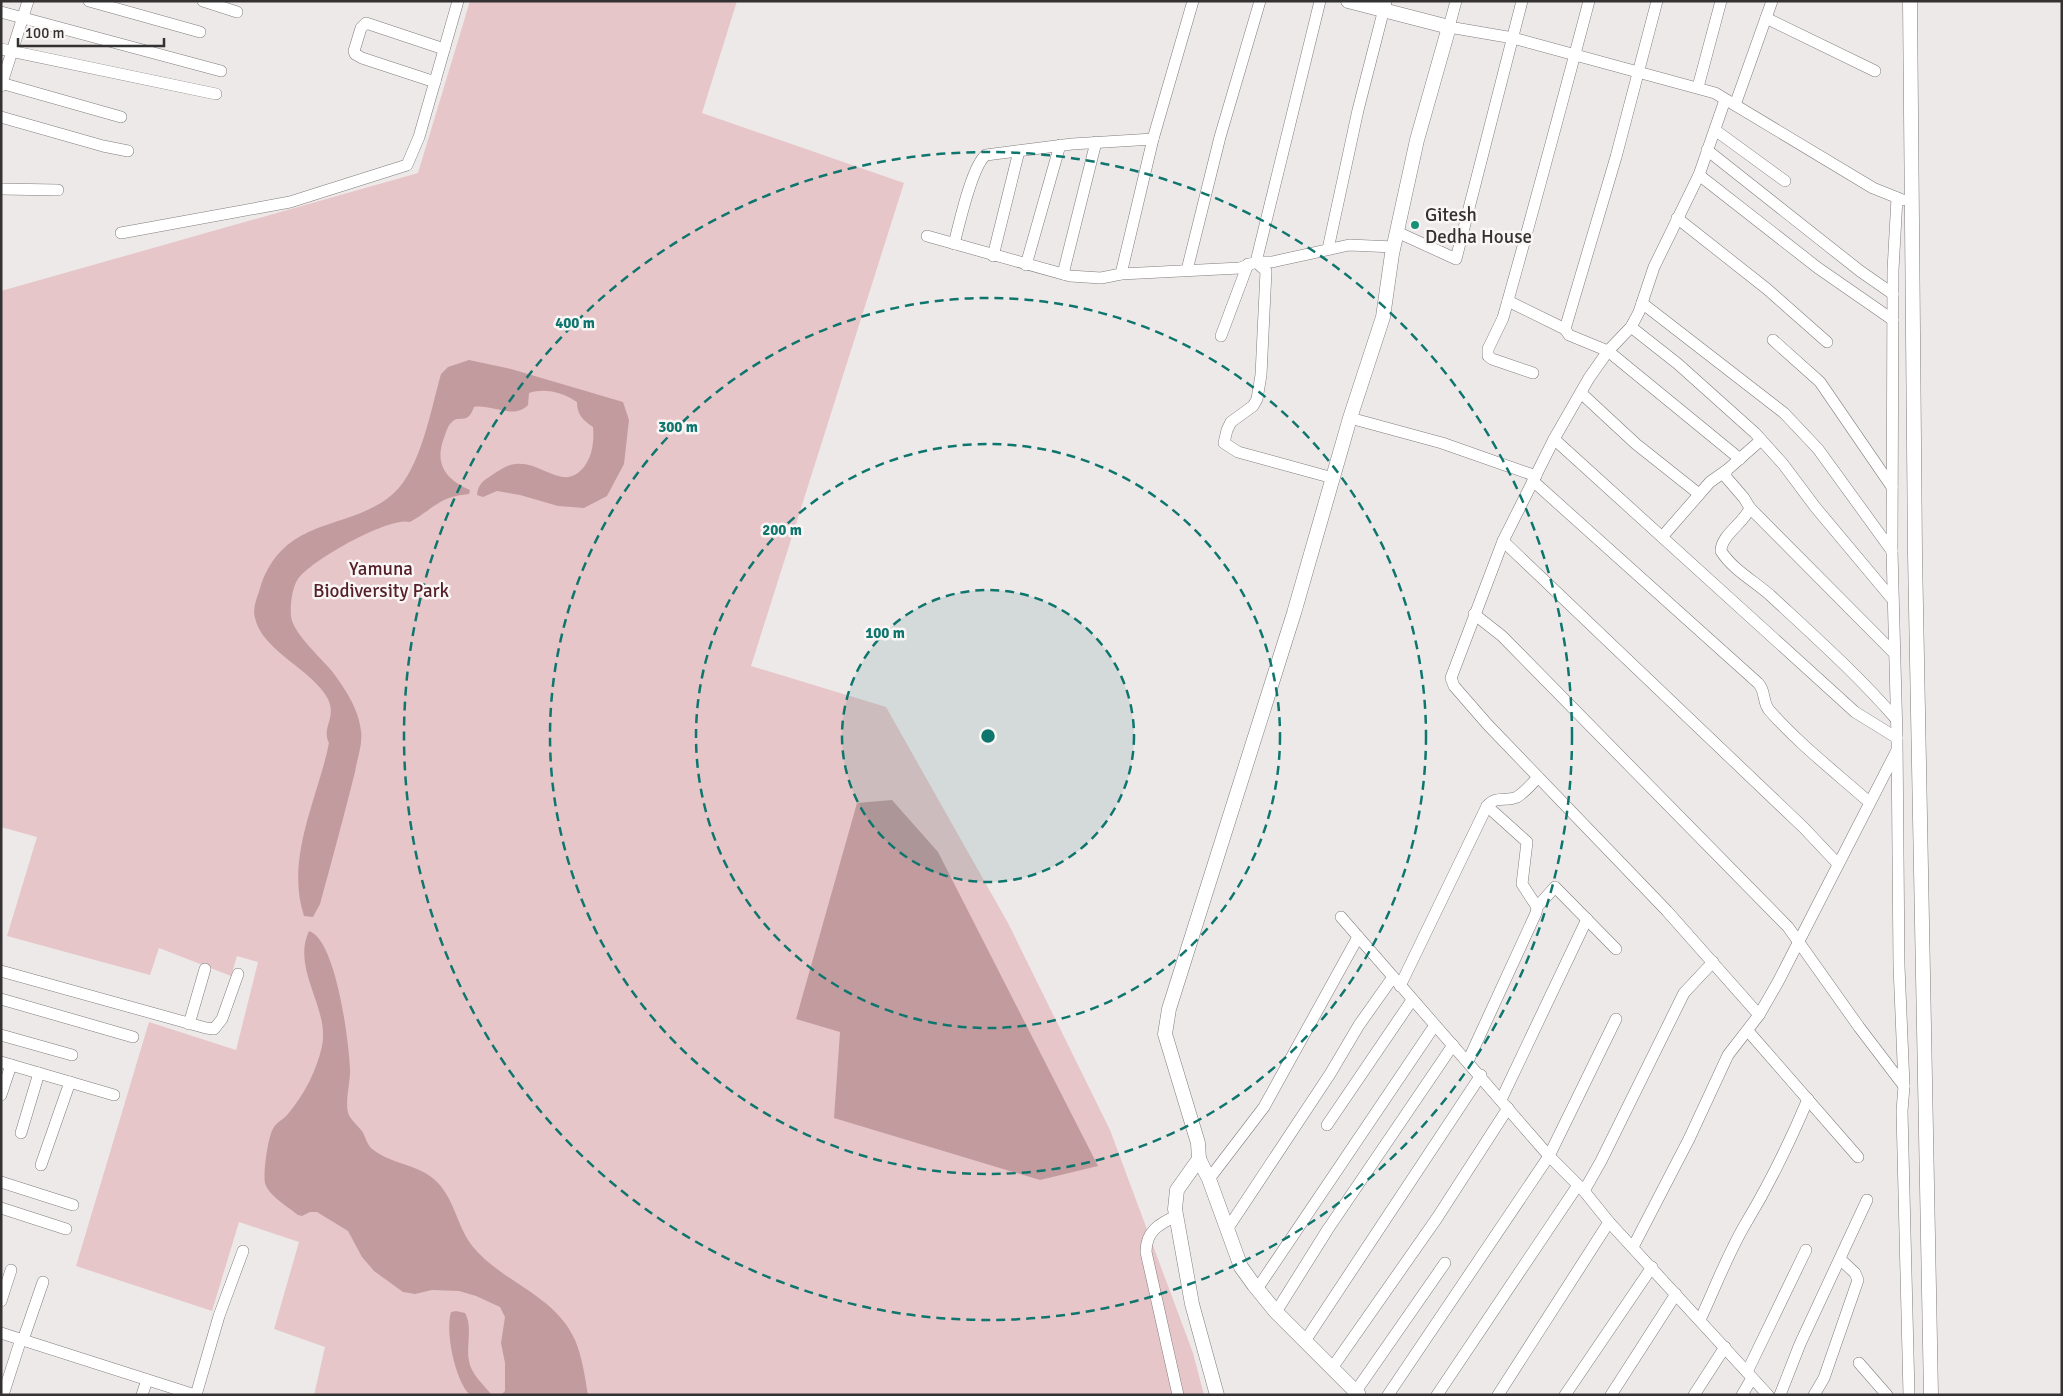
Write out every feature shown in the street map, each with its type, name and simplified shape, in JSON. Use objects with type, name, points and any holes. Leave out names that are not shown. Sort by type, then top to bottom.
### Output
[{"type":"street","points":[[28,1],[6,50],[1,84],[120,117]]},
{"type":"street","points":[[89,1],[200,32]]},
{"type":"street","points":[[203,1],[237,12]]},
{"type":"street","points":[[121,233],[290,202],[403,168],[407,165],[413,153],[458,1]]},
{"type":"street","points":[[1121,274],[1152,140],[1193,1]]},
{"type":"street","points":[[1187,270],[1220,137],[1260,1]]},
{"type":"street","points":[[1221,336],[1252,263],[1320,1]]},
{"type":"street","points":[[1348,1],[1384,6],[1449,27],[1513,38],[1698,87],[1730,102],[1873,188],[1912,203]]},
{"type":"street","points":[[1445,1263],[1358,1393],[1276,1312],[1242,1267],[1209,1179],[1199,1159],[1198,1143],[1164,1034],[1169,1009],[1294,613],[1350,418],[1383,317],[1394,247],[1417,140],[1456,1]]},
{"type":"street","points":[[1397,232],[1456,259],[1522,1]]},
{"type":"street","points":[[1533,373],[1488,356],[1488,349],[1503,318],[1508,301],[1566,97],[1574,53],[1589,1]]},
{"type":"street","points":[[1565,329],[1616,157],[1636,72],[1657,1]]},
{"type":"street","points":[[1698,87],[1721,1]]},
{"type":"street","points":[[1760,1014],[1454,686],[1451,678],[1452,671],[1503,540],[1554,439],[1580,393],[1608,351],[1632,327],[1654,267],[1698,174],[1715,130],[1730,102],[1772,1]]},
{"type":"street","points":[[1910,1],[1915,554],[1931,1395]]},
{"type":"street","points":[[1328,249],[1358,110],[1384,6]]},
{"type":"street","points":[[1,12],[222,71]]},
{"type":"street","points":[[1766,18],[1875,71]]},
{"type":"street","points":[[435,82],[362,58],[355,54],[354,51],[361,28],[366,23],[444,49]]},
{"type":"street","points":[[6,50],[216,94]]},
{"type":"street","points":[[1,117],[103,146],[128,151]]},
{"type":"street","points":[[1715,130],[1786,181]]},
{"type":"street","points":[[954,244],[981,159],[986,155],[1060,145],[1152,140]]},
{"type":"street","points":[[1062,274],[1096,142]]},
{"type":"street","points":[[1026,265],[1060,145]]},
{"type":"street","points":[[993,256],[1019,150]]},
{"type":"street","points":[[1707,150],[1860,271],[1893,294]]},
{"type":"street","points":[[1698,174],[1818,268],[1893,320]]},
{"type":"street","points":[[1,189],[58,190]]},
{"type":"street","points":[[1897,198],[1893,294],[1892,551],[1897,738],[1897,890],[1904,1086],[1902,1111],[1909,1395]]},
{"type":"street","points":[[1677,218],[1766,289],[1827,342]]},
{"type":"street","points":[[926,236],[1062,274],[1101,278],[1121,274],[1240,268],[1252,263],[1272,262],[1349,245],[1394,247]]},
{"type":"street","points":[[1252,263],[1266,271],[1260,386],[1253,406],[1231,422],[1224,443],[1238,452],[1332,478]]},
{"type":"street","points":[[1508,301],[1565,329],[1569,335],[1608,351],[1740,458]]},
{"type":"street","points":[[1642,303],[1784,413],[1818,449],[1892,551]]},
{"type":"street","points":[[1632,327],[1678,364],[1761,440],[1893,600]]},
{"type":"street","points":[[1773,340],[1820,382],[1892,487]]},
{"type":"street","points":[[1580,393],[1636,444],[1699,494]]},
{"type":"street","points":[[1350,418],[1442,444],[1534,478],[1758,682],[1763,688],[1764,702],[1788,730],[1869,802]]},
{"type":"street","points":[[1554,439],[1855,712],[1897,738]]},
{"type":"street","points":[[1662,537],[1710,482],[1761,440]]},
{"type":"street","points":[[1726,470],[1725,476],[1727,480],[1744,498],[1750,508],[1894,653]]},
{"type":"street","points":[[1750,508],[1748,514],[1721,546],[1726,559],[1754,580],[1870,688],[1896,719]]},
{"type":"street","points":[[1503,540],[1804,828],[1838,864]]},
{"type":"street","points":[[1474,614],[1502,636],[1788,927],[1904,1086]]},
{"type":"street","points":[[1632,1247],[1690,1139],[1728,1055],[1760,1014],[1897,750]]},
{"type":"street","points":[[1228,1228],[1330,1074],[1359,1025],[1396,981],[1487,806],[1497,799],[1515,798],[1538,777]]},
{"type":"street","points":[[1487,806],[1527,842],[1522,884],[1537,907]]},
{"type":"street","points":[[1468,1062],[1534,920],[1537,907],[1554,887],[1616,949]]},
{"type":"street","points":[[1341,917],[1412,1000],[1481,1075],[1549,1156],[1581,1188],[1608,1222],[1726,1347],[1768,1395]]},
{"type":"street","points":[[1332,1368],[1437,1218],[1504,1104],[1587,920]]},
{"type":"street","points":[[1209,1179],[1264,1107],[1358,937]]},
{"type":"street","points":[[1438,1395],[1601,1161],[1684,993],[1713,962]]},
{"type":"street","points":[[189,1024],[205,969]]},
{"type":"street","points":[[1,971],[189,1024],[214,1029],[218,1026],[238,974]]},
{"type":"street","points":[[1,998],[133,1037]]},
{"type":"street","points":[[1327,1125],[1412,1000]]},
{"type":"street","points":[[1388,1395],[1549,1156],[1616,1019]]},
{"type":"street","points":[[1257,1289],[1435,1025]]},
{"type":"street","points":[[1748,1030],[1858,1157]]},
{"type":"street","points":[[1,1035],[72,1055]]},
{"type":"street","points":[[1276,1312],[1333,1221],[1453,1045]]},
{"type":"street","points":[[1,1095],[6,1064],[114,1096]]},
{"type":"street","points":[[21,1133],[39,1074]]},
{"type":"street","points":[[1305,1341],[1481,1075]]},
{"type":"street","points":[[41,1165],[70,1082]]},
{"type":"street","points":[[1700,1320],[1746,1223],[1757,1206],[1789,1144],[1808,1099]]},
{"type":"street","points":[[1199,1159],[1177,1190],[1176,1216],[1192,1304],[1217,1395]]},
{"type":"street","points":[[1,1182],[73,1205]]},
{"type":"street","points":[[1780,1395],[1800,1344],[1867,1200]]},
{"type":"street","points":[[1,1208],[66,1229]]},
{"type":"street","points":[[1176,1216],[1153,1229],[1146,1240],[1146,1252],[1178,1395]]},
{"type":"street","points":[[1498,1395],[1608,1222]]},
{"type":"street","points":[[1742,1395],[1749,1375],[1806,1250]]},
{"type":"street","points":[[1,1333],[147,1380],[178,1392],[196,1395],[219,1316],[243,1251]]},
{"type":"street","points":[[1814,1395],[1824,1378],[1858,1280],[1856,1273],[1840,1259]]},
{"type":"street","points":[[1566,1395],[1652,1267]]},
{"type":"street","points":[[1,1301],[11,1270]]},
{"type":"street","points":[[3,1395],[42,1282]]},
{"type":"street","points":[[1610,1395],[1676,1294]]},
{"type":"street","points":[[1694,1395],[1726,1347]]},
{"type":"street","points":[[1859,1363],[1887,1395]]},
{"type":"street","points":[[142,1395],[147,1380]]},
{"type":"green space","name":"Yamuna Biodiversity Park","points":[[470,1],[737,1],[702,113],[904,183],[751,666],[886,707],[1008,923],[1110,1130],[1193,1353],[1204,1395],[314,1395],[325,1347],[274,1329],[299,1242],[239,1222],[212,1311],[76,1266],[149,1022],[236,1050],[258,962],[237,956],[231,976],[159,948],[150,975],[7,936],[37,837],[1,827],[1,291],[418,173]]},
{"type":"shaded area","points":[[469,360],[511,369],[623,402],[629,420],[624,464],[607,496],[584,508],[558,506],[520,495],[497,491],[483,497],[477,495],[478,488],[484,481],[513,464],[526,464],[562,477],[570,477],[578,473],[586,464],[590,455],[593,427],[579,414],[577,402],[553,392],[529,393],[528,405],[516,411],[474,407],[469,417],[454,420],[450,425],[441,447],[440,456],[444,470],[454,481],[470,490],[469,494],[443,500],[410,522],[400,522],[369,532],[318,561],[298,579],[291,602],[291,616],[296,630],[331,670],[346,691],[360,723],[361,736],[361,746],[355,772],[320,904],[313,917],[304,916],[299,894],[298,872],[305,828],[329,743],[327,732],[331,712],[328,699],[321,688],[277,650],[259,630],[254,610],[261,585],[272,562],[286,546],[303,535],[321,527],[359,514],[377,505],[394,493],[411,469],[418,454],[441,374],[448,367]]},
{"type":"shaded area","points":[[892,800],[938,852],[1098,1166],[1040,1180],[834,1118],[840,1032],[796,1019],[857,803]]},
{"type":"shaded area","points":[[309,931],[318,938],[327,952],[339,993],[349,1056],[350,1074],[347,1107],[350,1117],[362,1131],[371,1148],[386,1158],[420,1170],[435,1180],[451,1202],[470,1243],[496,1268],[554,1310],[566,1324],[580,1353],[588,1395],[501,1395],[505,1391],[505,1363],[501,1343],[505,1317],[500,1307],[476,1296],[459,1291],[432,1290],[415,1294],[403,1292],[374,1271],[362,1257],[348,1231],[317,1212],[310,1212],[302,1216],[298,1215],[270,1192],[265,1183],[265,1163],[272,1131],[275,1125],[288,1114],[299,1099],[317,1064],[322,1046],[321,1017],[307,974],[305,960],[305,945]]},
{"type":"shaded area","points":[[451,1312],[465,1313],[469,1324],[468,1355],[470,1366],[478,1379],[491,1394],[495,1395],[470,1395],[460,1379],[450,1343],[449,1331]]},
{"type":"place","name":"Gitesh Dedha House","points":[[1415,225]]}]
